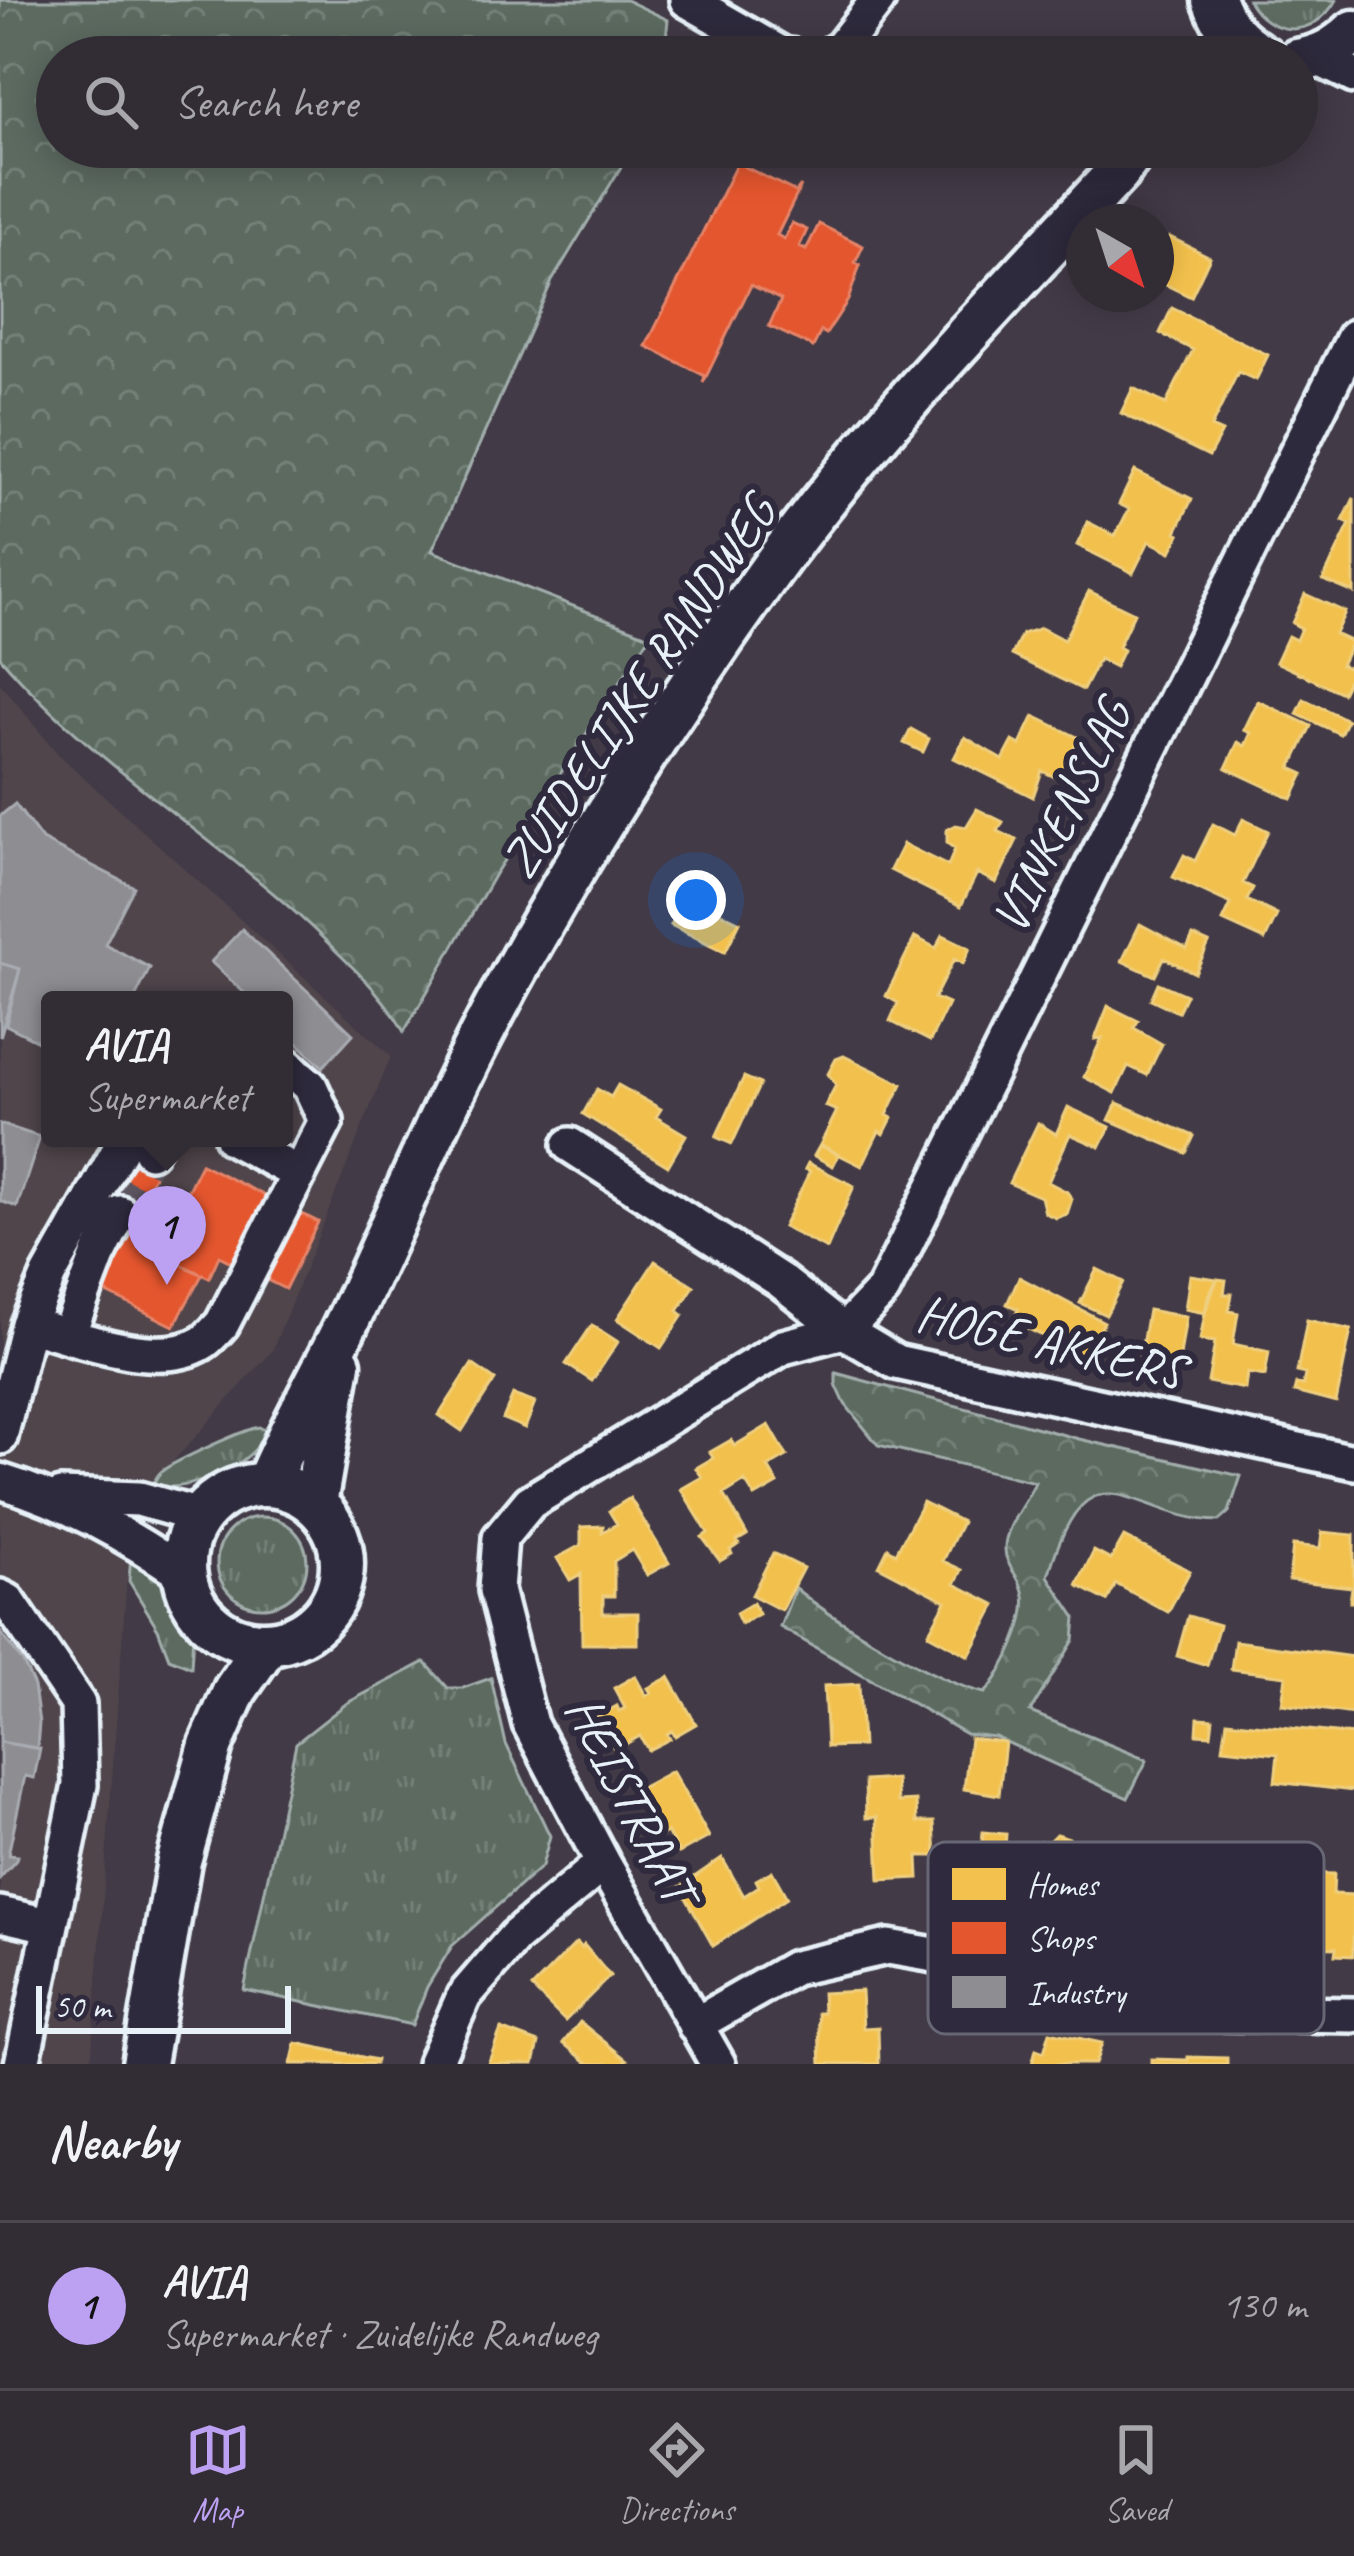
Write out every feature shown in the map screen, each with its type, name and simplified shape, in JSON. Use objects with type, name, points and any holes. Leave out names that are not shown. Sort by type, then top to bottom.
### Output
[{"type":"main road","points":[[1323,65],[1354,32]]},
{"type":"main road","name":"ZUIDELIJKE RANDWEG","points":[[267,1484],[478,1042],[597,828],[658,734],[770,572],[888,422],[1123,168]]},
{"type":"main road","name":"ZUIDELIJKE RANDWEG","points":[[315,1504],[345,1327]]},
{"type":"main road","points":[[267,1484],[292,1490],[315,1504],[332,1525],[341,1550],[342,1577],[333,1602],[316,1624],[293,1638],[267,1644],[240,1641],[217,1630],[199,1612],[184,1574],[187,1540],[199,1516],[218,1498],[241,1487],[267,1484]]},
{"type":"main road","points":[[211,1745],[217,1630]]},
{"type":"main road","points":[[144,2064],[179,1861],[211,1745],[235,1690],[267,1644]]},
{"type":"street","points":[[687,0],[750,36]]},
{"type":"street","points":[[850,36],[878,0]]},
{"type":"street","name":"VINKENSLAG","points":[[844,1331],[884,1290],[1354,337]]},
{"type":"street","points":[[28,1324],[123,1350],[172,1353],[201,1344],[222,1324],[326,1121],[310,1086],[293,1071]]},
{"type":"street","name":"HOGE AKKERS","points":[[570,1145],[781,1281],[844,1331],[896,1362],[1354,1462]]},
{"type":"street","points":[[0,1437],[28,1324],[49,1275],[140,1147]]},
{"type":"street","points":[[249,1147],[299,1174]]},
{"type":"street","points":[[68,1335],[120,1213]]},
{"type":"street","name":"HEISTRAAT","points":[[718,2064],[530,1724],[496,1590],[500,1538],[530,1502],[783,1347],[844,1331]]},
{"type":"street","points":[[0,1481],[48,1496],[127,1535],[184,1574]]},
{"type":"street","points":[[48,1496],[139,1499],[199,1516]]},
{"type":"street","points":[[0,1597],[8,1601],[78,1704],[80,1785],[22,2064]]},
{"type":"street","points":[[434,2064],[464,1996],[514,1937],[603,1863]]},
{"type":"street","points":[[0,1914],[48,1925]]},
{"type":"street","points":[[695,2025],[794,1968],[888,1947],[928,1954]]},
{"type":"street","points":[[1324,2015],[1354,2015]]},
{"type":"shaded area","points":[[0,683],[58,754],[391,1056],[272,1351],[132,1508],[91,2064],[0,2064]]},
{"type":"green space","points":[[0,0],[626,0],[668,20],[666,36],[36,36],[36,168],[620,168],[552,281],[432,551],[650,636],[495,874],[404,1032],[379,995],[327,942],[246,870],[76,734],[0,657]]},
{"type":"green space","points":[[1248,0],[1336,0],[1316,22],[1292,29],[1268,22]]},
{"type":"green space","points":[[836,1373],[1079,1439],[1241,1476],[1229,1512],[1219,1521],[1188,1517],[1116,1494],[1097,1496],[1080,1507],[1064,1533],[1048,1576],[1076,1618],[1074,1640],[1030,1712],[1147,1760],[1128,1798],[995,1737],[966,1734],[780,1627],[795,1588],[887,1649],[985,1693],[1007,1660],[1023,1615],[1023,1591],[1005,1549],[1012,1523],[1035,1482],[878,1445],[845,1404]]},
{"type":"green space","points":[[259,1427],[269,1432],[233,1466],[202,1481],[152,1487],[169,1467]]},
{"type":"green space","points":[[262,1517],[279,1520],[294,1530],[304,1545],[304,1579],[294,1594],[279,1604],[262,1607],[245,1604],[230,1594],[220,1579],[217,1562],[220,1545],[230,1530],[245,1520]]},
{"type":"green space","points":[[131,1553],[156,1571],[193,1633],[191,1667],[169,1658],[158,1629],[129,1581]]},
{"type":"green space","points":[[425,1662],[448,1688],[491,1678],[506,1744],[550,1836],[542,1866],[452,1946],[427,1987],[412,2025],[244,1990],[296,1743],[347,1703]]},
{"type":"building: Homes","points":[[1174,239],[1210,257],[1191,297],[1174,289]]},
{"type":"building: Homes","points":[[1174,309],[1268,355],[1256,380],[1238,372],[1211,427],[1222,432],[1209,456],[1121,413],[1133,388],[1166,404],[1193,350],[1160,333]]},
{"type":"building: Homes","points":[[1135,471],[1192,499],[1171,552],[1149,541],[1133,573],[1077,545],[1088,522],[1115,536],[1129,509],[1119,504]]},
{"type":"building: Homes","points":[[1354,498],[1354,593],[1323,580],[1350,524],[1343,521]]},
{"type":"building: Homes","points":[[1089,591],[1134,613],[1118,647],[1123,650],[1115,667],[1099,659],[1083,690],[1012,655],[1022,634],[1041,628],[1064,640]]},
{"type":"building: Homes","points":[[1305,594],[1345,612],[1335,634],[1352,642],[1341,665],[1353,670],[1342,693],[1276,662],[1288,636],[1296,640],[1301,628],[1292,623]]},
{"type":"building: Homes","points":[[1304,699],[1347,720],[1340,734],[1297,714]]},
{"type":"building: Homes","points":[[1258,701],[1311,726],[1291,768],[1304,774],[1292,799],[1226,768],[1238,742],[1245,746],[1251,733],[1244,730]]},
{"type":"building: Homes","points":[[1034,716],[1079,738],[1059,779],[1042,771],[1033,797],[954,758],[965,737],[1003,760],[1013,741],[1020,745]]},
{"type":"building: Homes","points":[[911,729],[929,739],[923,752],[904,743]]},
{"type":"building: Homes","points":[[977,809],[1003,822],[998,831],[1017,840],[996,883],[977,873],[961,906],[890,870],[903,844],[948,866],[955,849],[947,843],[947,830],[966,827]]},
{"type":"building: Homes","points":[[1243,819],[1268,831],[1243,883],[1253,888],[1247,900],[1277,915],[1265,940],[1223,921],[1231,904],[1173,877],[1184,855],[1195,861],[1213,824],[1235,835]]},
{"type":"building: Homes","points":[[685,895],[740,922],[725,952],[671,925]]},
{"type":"building: Homes","points":[[1140,924],[1187,949],[1193,936],[1209,943],[1195,973],[1164,958],[1155,976],[1122,961]]},
{"type":"building: Homes","points":[[943,935],[970,948],[963,964],[954,959],[934,998],[948,1004],[930,1041],[890,1021],[898,1003],[886,996],[915,937],[936,948]]},
{"type":"building: Homes","points":[[1158,983],[1186,995],[1178,1012],[1151,999]]},
{"type":"building: Homes","points":[[1108,1006],[1138,1021],[1134,1028],[1162,1044],[1147,1075],[1128,1066],[1115,1093],[1084,1077],[1102,1038],[1095,1039]]},
{"type":"building: Homes","points":[[844,1056],[902,1084],[887,1115],[892,1118],[884,1134],[879,1131],[862,1166],[820,1145],[837,1111],[825,1106],[836,1085],[828,1074],[836,1059]]},
{"type":"building: Homes","points":[[744,1077],[760,1084],[732,1144],[716,1137]]},
{"type":"building: Homes","points":[[618,1085],[661,1109],[656,1117],[686,1135],[668,1166],[583,1114],[597,1089],[611,1097]]},
{"type":"building: Homes","points":[[1117,1103],[1194,1136],[1186,1153],[1109,1120]]},
{"type":"building: Homes","points":[[1068,1107],[1110,1127],[1100,1147],[1070,1134],[1048,1182],[1072,1199],[1067,1214],[1056,1218],[1045,1213],[1041,1197],[1009,1183],[1038,1123],[1056,1134]]},
{"type":"building: Homes","points":[[820,1145],[839,1154],[833,1166],[814,1156]]},
{"type":"building: Homes","points":[[808,1163],[854,1186],[827,1249],[783,1227],[810,1171],[805,1169]]},
{"type":"building: Homes","points":[[655,1261],[694,1286],[678,1311],[683,1315],[661,1348],[617,1319]]},
{"type":"building: Homes","points":[[1097,1269],[1123,1282],[1106,1315],[1080,1303]]},
{"type":"building: Homes","points":[[1190,1275],[1217,1279],[1205,1313],[1185,1309]]},
{"type":"building: Homes","points":[[1019,1277],[1104,1322],[1087,1357],[1068,1348],[1071,1341],[1054,1333],[1051,1340],[1012,1321],[1018,1309],[1007,1304]]},
{"type":"building: Homes","points":[[1217,1279],[1226,1280],[1224,1294],[1232,1294],[1229,1311],[1238,1313],[1233,1344],[1269,1352],[1265,1376],[1247,1373],[1245,1389],[1208,1382],[1215,1342],[1200,1340],[1208,1297]]},
{"type":"building: Homes","points":[[1148,1310],[1186,1317],[1178,1369],[1139,1363]]},
{"type":"building: Homes","points":[[1307,1320],[1351,1330],[1336,1403],[1294,1392],[1296,1384],[1303,1385],[1305,1374],[1297,1372]]},
{"type":"building: Homes","points":[[592,1325],[618,1342],[592,1381],[566,1364]]},
{"type":"building: Homes","points":[[472,1364],[495,1380],[462,1431],[439,1415]]},
{"type":"building: Homes","points":[[513,1395],[535,1403],[525,1428],[503,1419]]},
{"type":"building: Homes","points":[[769,1425],[787,1456],[768,1467],[778,1484],[755,1497],[745,1481],[724,1494],[747,1535],[720,1561],[702,1537],[708,1533],[681,1489],[702,1477],[696,1468],[713,1458],[710,1452],[731,1440],[734,1446]]},
{"type":"building: Homes","points":[[630,1498],[669,1563],[647,1575],[632,1550],[614,1561],[614,1596],[603,1596],[603,1613],[638,1613],[638,1644],[582,1644],[581,1574],[570,1580],[557,1558],[581,1545],[581,1527],[603,1526],[602,1532],[617,1524],[609,1511]]},
{"type":"building: Homes","points":[[923,1502],[962,1522],[943,1561],[962,1570],[955,1584],[996,1605],[969,1656],[928,1634],[946,1601],[879,1566],[888,1548],[896,1553]]},
{"type":"building: Homes","points":[[1322,1532],[1354,1535],[1354,1602],[1350,1602],[1352,1587],[1289,1580],[1293,1545],[1320,1548]]},
{"type":"building: Homes","points":[[1124,1537],[1190,1571],[1168,1612],[1116,1584],[1107,1601],[1077,1585],[1094,1551],[1111,1560]]},
{"type":"building: Homes","points":[[773,1553],[803,1568],[781,1610],[752,1595]]},
{"type":"building: Homes","points":[[753,1603],[759,1614],[741,1624],[736,1613]]},
{"type":"building: Homes","points":[[1188,1616],[1219,1625],[1207,1665],[1177,1656]]},
{"type":"building: Homes","points":[[1235,1641],[1354,1657],[1354,1714],[1282,1704],[1286,1676],[1231,1669]]},
{"type":"building: Homes","points":[[635,1676],[646,1696],[651,1693],[648,1688],[669,1677],[696,1724],[675,1736],[672,1731],[667,1734],[670,1739],[648,1750],[640,1736],[615,1750],[597,1717],[617,1706],[619,1711],[625,1708],[614,1688]]},
{"type":"building: Homes","points":[[859,1684],[862,1746],[827,1747],[824,1686]]},
{"type":"building: Homes","points":[[1198,1718],[1213,1719],[1211,1735],[1197,1734]]},
{"type":"building: Homes","points":[[1227,1721],[1354,1735],[1354,1791],[1275,1782],[1278,1754],[1223,1748]]},
{"type":"building: Homes","points":[[970,1738],[1005,1742],[999,1795],[964,1789]]},
{"type":"building: Homes","points":[[672,1771],[709,1837],[679,1853],[667,1832],[660,1836],[635,1791]]},
{"type":"building: Homes","points":[[896,1779],[898,1802],[916,1801],[917,1822],[934,1822],[935,1842],[928,1842],[928,1856],[918,1856],[919,1878],[880,1880],[877,1817],[866,1818],[865,1781]]},
{"type":"building: Homes","points":[[983,1832],[1006,1834],[1005,1842],[982,1842]]},
{"type":"building: Homes","points":[[1056,1834],[1070,1842],[1048,1842]]},
{"type":"building: Homes","points":[[722,1858],[744,1896],[759,1886],[756,1880],[772,1871],[787,1898],[713,1946],[680,1887]]},
{"type":"building: Homes","points":[[1324,1874],[1334,1874],[1333,1894],[1354,1895],[1353,1956],[1335,1955],[1336,1948],[1324,1947]]},
{"type":"building: Homes","points":[[576,1943],[584,1945],[610,1976],[565,2021],[532,1988]]},
{"type":"building: Homes","points":[[861,1991],[863,2028],[878,2027],[879,2064],[821,2064],[818,2013],[823,2013],[822,1993]]},
{"type":"building: Homes","points":[[580,2022],[627,2060],[589,2064],[563,2043]]},
{"type":"building: Homes","points":[[501,2029],[539,2043],[534,2064],[488,2064]]},
{"type":"building: Homes","points":[[1049,2034],[1102,2043],[1095,2064],[1032,2064],[1036,2049],[1044,2052]]},
{"type":"building: Homes","points":[[296,2043],[376,2060],[375,2064],[291,2064]]},
{"type":"building: Homes","points":[[1227,2058],[1227,2064],[1151,2064],[1151,2059]]},
{"type":"building: Shops","points":[[735,168],[747,168],[796,192],[801,186],[777,235],[784,239],[792,223],[807,230],[799,247],[806,250],[819,224],[863,246],[848,300],[813,347],[769,326],[781,300],[751,285],[703,383],[705,376],[646,346]]},
{"type":"building: Shops","points":[[138,1147],[163,1157],[143,1199],[153,1205],[135,1241],[202,1275],[174,1326],[99,1289],[109,1207]]},
{"type":"building: Shops","points":[[201,1164],[318,1222],[285,1289],[219,1256],[209,1278],[157,1252]]},
{"type":"building: Industry","points":[[15,804],[42,840],[134,887],[105,944],[150,968],[138,991],[41,991],[41,1042],[6,1025],[20,969],[0,963],[0,816]]},
{"type":"building: Industry","points":[[242,929],[353,1034],[323,1067],[293,1039],[293,991],[242,991],[211,962]]},
{"type":"building: Industry","points":[[0,963],[20,969],[0,1037]]},
{"type":"building: Industry","points":[[0,1124],[40,1137],[17,1207],[0,1201]]},
{"type":"building: Industry","points":[[0,1632],[34,1686],[37,1748],[0,1742]]},
{"type":"building: Industry","points":[[0,1742],[40,1749],[34,1778],[25,1776],[8,1855],[17,1856],[16,1860],[0,1878]]},
{"type":"tunnel","points":[[120,1213],[150,1151]]},
{"type":"place","name":"AVIA","points":[[167,1285]]}]
